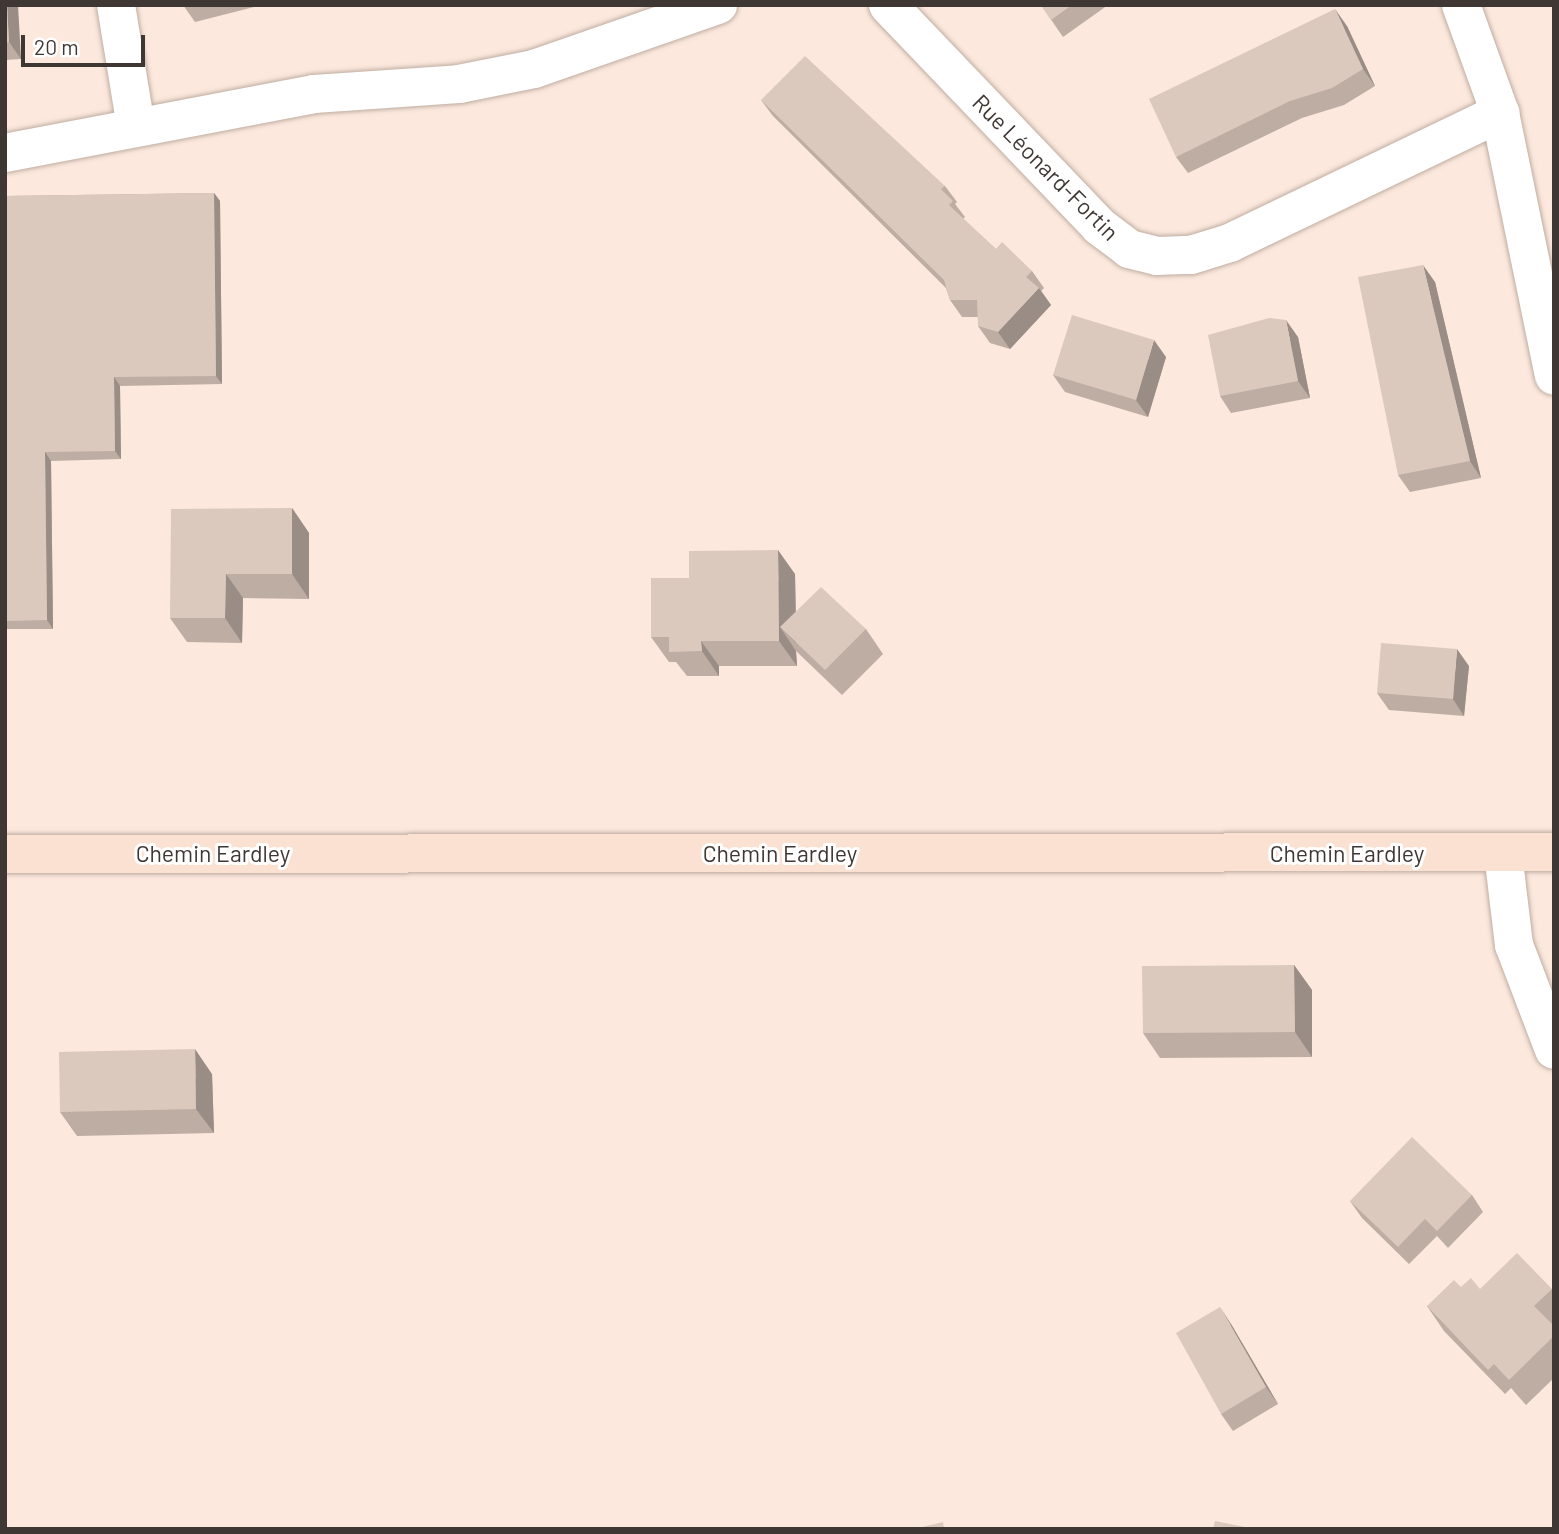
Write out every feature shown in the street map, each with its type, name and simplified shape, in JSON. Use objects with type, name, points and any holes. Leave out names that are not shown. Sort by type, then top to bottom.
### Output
[{"type":"main road","name":"Chemin Eardley","points":[[5,853],[1554,852]]},
{"type":"street","points":[[116,5],[136,127]]},
{"type":"street","points":[[5,153],[314,94],[459,83],[534,69],[718,5]]},
{"type":"street","name":"Rue Léonard-Fortin","points":[[888,5],[1099,226],[1129,249],[1157,256],[1191,255],[1230,243],[1500,113]]},
{"type":"street","points":[[1461,5],[1500,113],[1554,376]]},
{"type":"street","points":[[1503,853],[1514,945],[1554,1050]]},
{"type":"building","points":[[5,5],[9,42],[5,43]]},
{"type":"building","points":[[1041,5],[1072,5],[1051,20]]},
{"type":"building","points":[[1335,9],[1363,69],[1332,88],[1290,101],[1176,157],[1149,99]]},
{"type":"building","points":[[805,56],[945,186],[941,189],[953,201],[949,205],[996,249],[1002,242],[1032,271],[1026,277],[1039,288],[998,332],[978,326],[977,300],[950,300],[944,280],[761,100]]},
{"type":"building","points":[[214,193],[216,376],[114,377],[115,451],[45,452],[47,620],[5,621],[5,196]]},
{"type":"building","points":[[1423,265],[1470,461],[1398,475],[1358,277]]},
{"type":"building","points":[[1072,315],[1154,340],[1136,400],[1053,375]]},
{"type":"building","points":[[1269,318],[1286,320],[1298,381],[1220,396],[1208,335]]},
{"type":"building","points":[[292,508],[292,574],[226,574],[225,618],[170,618],[171,509]]},
{"type":"building","points":[[778,550],[779,641],[701,641],[702,651],[669,652],[669,637],[651,637],[651,578],[689,578],[689,551]]},
{"type":"building","points":[[821,587],[866,629],[825,670],[780,627]]},
{"type":"building","points":[[1381,643],[1457,649],[1453,699],[1377,693]]},
{"type":"building","points":[[1294,965],[1295,1032],[1143,1033],[1142,966]]},
{"type":"building","points":[[195,1049],[196,1109],[60,1112],[59,1052]]},
{"type":"building","points":[[1412,1137],[1472,1195],[1437,1231],[1425,1219],[1398,1247],[1350,1201]]},
{"type":"building","points":[[1517,1253],[1552,1289],[1534,1306],[1554,1326],[1554,1336],[1509,1380],[1494,1364],[1488,1370],[1427,1306],[1454,1280],[1461,1287],[1471,1278],[1480,1289]]},
{"type":"building","points":[[1220,1307],[1266,1387],[1221,1414],[1176,1333]]},
{"type":"building","points":[[1215,1521],[1255,1529],[1213,1529]]},
{"type":"building","points":[[943,1522],[944,1529],[914,1529]]}]
